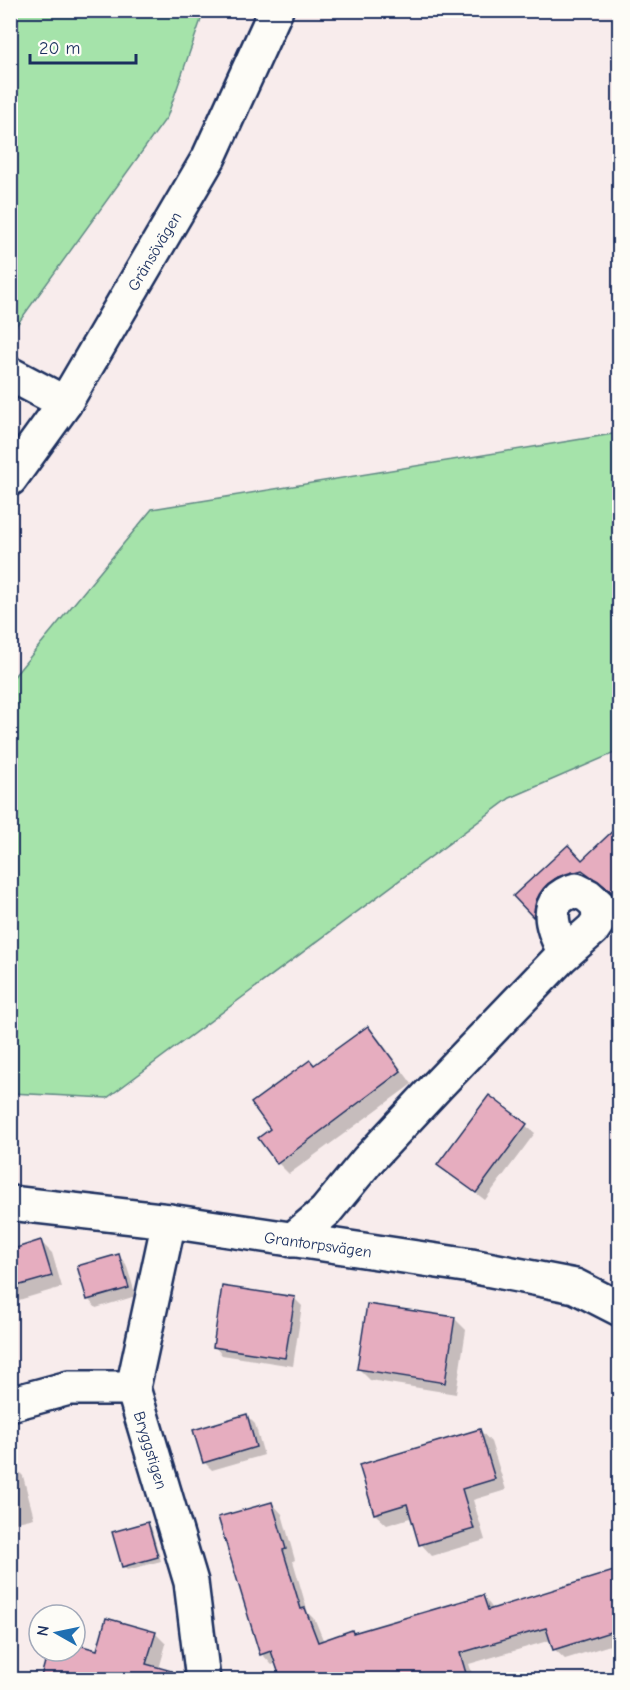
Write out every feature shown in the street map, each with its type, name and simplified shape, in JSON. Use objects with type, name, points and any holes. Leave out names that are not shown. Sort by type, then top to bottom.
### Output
[{"type":"street","name":"Gränsövägen","points":[[10,479],[65,403],[209,158],[276,10]]},
{"type":"street","points":[[10,374],[65,403]]},
{"type":"street","points":[[292,1240],[325,1212],[367,1161],[565,953]]},
{"type":"street","name":"Grantorpsvägen","points":[[10,1203],[169,1221],[471,1266],[575,1286],[620,1309]]},
{"type":"street","name":"Bryggstigen","points":[[169,1221],[133,1388],[191,1582],[203,1680]]},
{"type":"street","points":[[10,1404],[69,1388],[133,1388]]},
{"type":"green space","points":[[11,10],[204,11],[167,117],[11,333]]},
{"type":"green space","points":[[619,433],[619,751],[510,798],[107,1098],[11,1093],[11,680],[152,509]]},
{"type":"building","points":[[620,824],[620,908],[611,891],[582,870],[558,877],[546,886],[537,899],[533,917],[513,896],[568,845],[582,860]]},
{"type":"building","points":[[368,1026],[401,1071],[277,1164],[258,1138],[270,1129],[251,1103],[310,1060],[314,1065]]},
{"type":"building","points":[[489,1095],[527,1124],[476,1193],[437,1165]]},
{"type":"building","points":[[41,1240],[52,1276],[10,1288],[10,1250]]},
{"type":"building","points":[[119,1254],[129,1288],[87,1300],[77,1266]]},
{"type":"building","points":[[222,1286],[295,1297],[285,1358],[213,1347]]},
{"type":"building","points":[[367,1304],[455,1317],[445,1383],[357,1369]]},
{"type":"building","points":[[247,1414],[256,1447],[203,1463],[193,1430]]},
{"type":"building","points":[[480,1429],[495,1479],[462,1489],[474,1529],[419,1545],[407,1504],[374,1514],[359,1465]]},
{"type":"building","points":[[272,1502],[286,1549],[283,1550],[301,1609],[305,1608],[318,1642],[352,1630],[353,1633],[483,1595],[488,1610],[620,1569],[620,1629],[553,1650],[546,1628],[460,1653],[468,1680],[281,1680],[271,1651],[260,1655],[218,1517]]},
{"type":"building","points":[[148,1522],[158,1557],[122,1567],[112,1532]]},
{"type":"building","points":[[106,1618],[156,1632],[146,1664],[172,1671],[171,1680],[40,1680],[45,1663],[87,1663],[87,1647],[97,1650]]}]
